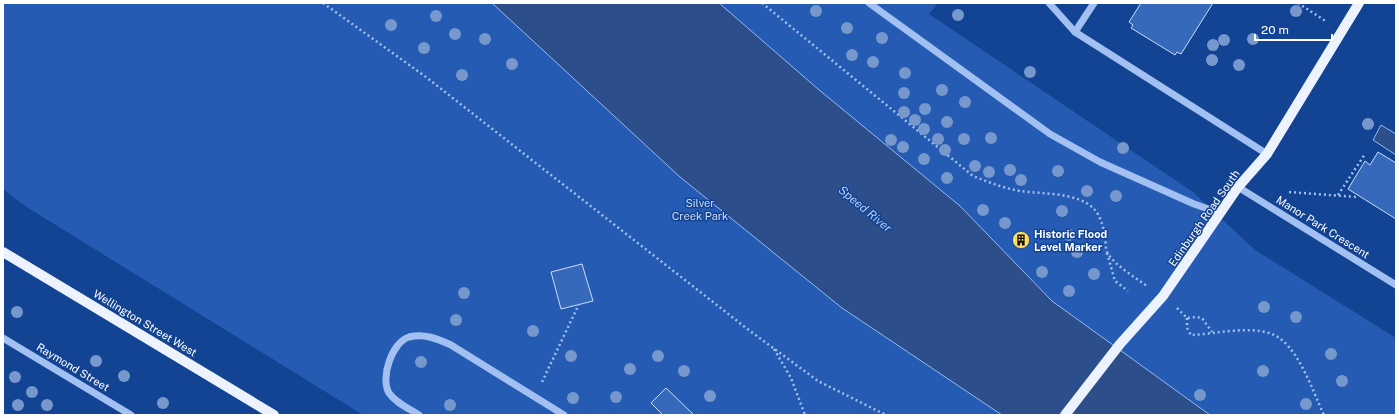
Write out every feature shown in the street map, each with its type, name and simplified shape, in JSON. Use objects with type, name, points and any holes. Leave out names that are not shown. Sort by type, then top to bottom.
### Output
[{"type":"main road","name":"Edinburgh Road South","points":[[1065,415],[1120,344],[1163,296],[1238,187],[1267,154],[1359,3]]},
{"type":"main road","name":"Wellington Street West","points":[[3,252],[274,415]]},
{"type":"street","points":[[868,3],[1050,134],[1100,162],[1194,204],[1220,213]]},
{"type":"street","points":[[1050,3],[1076,32],[1267,154]]},
{"type":"street","points":[[1076,32],[1094,3]]},
{"type":"street","name":"Manor Park Crescent","points":[[1238,187],[1396,285]]},
{"type":"street","points":[[418,415],[396,401],[388,391],[384,380],[386,369],[399,343],[408,338],[419,336],[435,338],[451,345],[564,415]]},
{"type":"street","name":"Raymond Street","points":[[3,338],[131,415]]},
{"type":"path","points":[[323,3],[426,77],[772,347],[818,381],[886,415]]},
{"type":"path","points":[[762,3],[973,176],[1008,188],[1081,200],[1093,209],[1100,220],[1105,235],[1107,252],[1115,282],[1128,291]]},
{"type":"path","points":[[1298,3],[1342,32]]},
{"type":"path","points":[[1338,195],[1365,154]]},
{"type":"path","points":[[1289,192],[1356,197]]},
{"type":"path","points":[[1107,252],[1123,268],[1163,296],[1184,313],[1187,318],[1187,328],[1191,335],[1212,332],[1268,332],[1281,338],[1288,345],[1298,361],[1324,415]]},
{"type":"path","points":[[535,396],[579,304]]},
{"type":"path","points":[[1187,318],[1202,318],[1212,332]]},
{"type":"path","points":[[772,347],[791,378],[805,415]]},
{"type":"green space","name":"Silver Creek Park","points":[[3,3],[938,3],[929,14],[1193,192],[1255,250],[1396,338],[1396,415],[363,415],[25,206],[3,189]]},
{"type":"water","name":"Speed River","points":[[492,3],[719,3],[818,89],[960,206],[1052,301],[1210,415],[1002,415],[842,308],[680,177]]},
{"type":"water","points":[[1381,125],[1396,134],[1396,155],[1373,140]]},
{"type":"building","points":[[1141,3],[1213,3],[1181,54],[1177,52],[1175,55],[1131,28],[1133,25],[1129,22]]},
{"type":"building","points":[[1378,152],[1396,163],[1396,219],[1348,189],[1365,161],[1370,165]]},
{"type":"building","points":[[582,264],[593,301],[561,309],[551,272]]},
{"type":"building","points":[[666,388],[694,415],[663,415],[651,403]]},
{"type":"place","name":"Historic Flood Level Marker","points":[[1021,240]]}]
